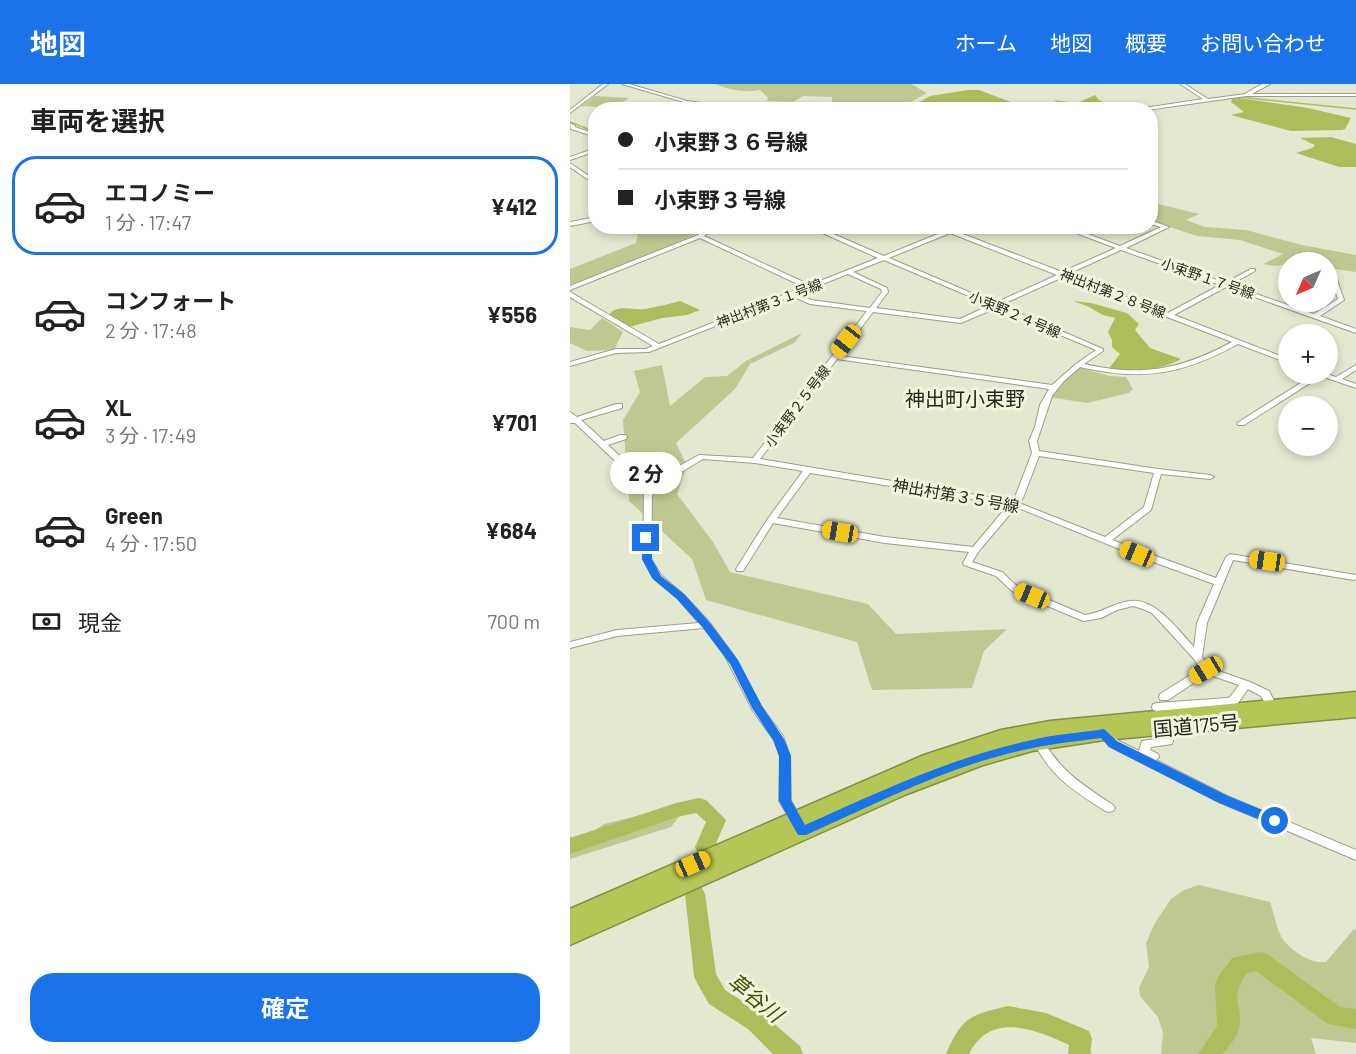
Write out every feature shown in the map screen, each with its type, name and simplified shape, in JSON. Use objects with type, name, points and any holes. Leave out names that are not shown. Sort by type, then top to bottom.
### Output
[{"type":"highway","name":"国道175号","points":[[570,919],[799,825],[978,759],[1039,743],[1356,699]]},
{"type":"highway","name":"国道175号","points":[[570,935],[932,760],[1001,737],[1050,728],[1275,712],[1356,710]]},
{"type":"street","points":[[570,112],[606,84]]},
{"type":"street","points":[[624,84],[687,102]]},
{"type":"street","points":[[1182,84],[1209,101]]},
{"type":"street","points":[[1246,94],[1267,84]]},
{"type":"street","points":[[1158,107],[1246,94],[1347,96],[1356,93]]},
{"type":"street","points":[[1324,96],[1356,93]]},
{"type":"street","points":[[1347,96],[1356,100]]},
{"type":"street","points":[[571,125],[581,124],[588,127]]},
{"type":"street","points":[[571,125],[573,128],[588,133]]},
{"type":"street","points":[[570,159],[588,152]]},
{"type":"street","points":[[570,165],[588,179]]},
{"type":"street","points":[[570,175],[578,173]]},
{"type":"street","points":[[570,224],[588,221]]},
{"type":"street","points":[[1158,224],[1166,227],[1158,231]]},
{"type":"street","points":[[570,288],[703,234]]},
{"type":"street","name":"小束野２４号線","points":[[828,234],[1101,350],[1078,365],[1053,387],[1044,406],[1040,428],[1033,441],[1036,453],[1015,504],[975,550]]},
{"type":"street","name":"神出村第３１号線","points":[[570,364],[600,354],[647,351],[946,234]]},
{"type":"street","name":"神出村第２８号線","points":[[956,234],[1278,357]]},
{"type":"street","name":"小束野１７号線","points":[[1081,234],[1356,331]]},
{"type":"street","points":[[792,294],[810,302],[961,321],[1151,234]]},
{"type":"street","points":[[700,236],[810,287]]},
{"type":"street","points":[[1169,315],[1253,270]]},
{"type":"street","name":"小束野２５号線","points":[[755,461],[885,292],[884,288],[849,272]]},
{"type":"street","points":[[570,294],[659,346]]},
{"type":"street","points":[[1315,316],[1322,312]]},
{"type":"street","points":[[1078,365],[1107,373],[1133,375],[1173,369],[1209,358],[1238,341]]},
{"type":"street","points":[[834,357],[1053,387]]},
{"type":"street","points":[[1338,378],[1356,367]]},
{"type":"street","points":[[1338,379],[1356,386]]},
{"type":"street","points":[[1241,423],[1304,384]]},
{"type":"street","points":[[572,418],[619,406]]},
{"type":"street","points":[[572,418],[651,490],[648,494],[647,559],[657,578],[681,597],[707,625],[729,655],[757,708],[779,739],[785,756],[785,801],[799,825]]},
{"type":"street","points":[[603,444],[623,437]]},
{"type":"street","points":[[1036,453],[1210,477]]},
{"type":"street","name":"神出村第３５号線","points":[[651,490],[686,465],[702,457],[755,461],[1015,504],[1218,582]]},
{"type":"street","points":[[740,569],[771,520],[808,470]]},
{"type":"street","points":[[1106,540],[1148,508],[1158,471]]},
{"type":"street","points":[[771,520],[885,540],[975,550],[968,563],[999,574],[1015,589],[1084,618],[1098,616],[1114,608],[1133,603],[1155,611],[1206,670],[1246,684],[1265,694],[1275,712]]},
{"type":"street","points":[[1197,657],[1202,623],[1230,557],[1354,578]]},
{"type":"street","points":[[570,645],[617,633],[707,625]]},
{"type":"street","points":[[1164,698],[1206,670]]},
{"type":"street","points":[[1157,707],[1228,702],[1234,700],[1246,684]]},
{"type":"street","points":[[1104,734],[1113,744],[1223,799],[1356,855]]},
{"type":"street","points":[[1167,771],[1166,763],[1144,752],[1146,744],[1168,741]]},
{"type":"street","points":[[1039,743],[1049,763],[1060,774],[1109,808]]},
{"type":"shaded area","points":[[715,84],[911,84],[927,93],[911,102],[832,102],[832,97],[803,96],[793,102],[767,101],[768,98],[760,90],[726,88]]},
{"type":"shaded area","points":[[979,90],[1011,102],[920,102],[930,96]]},
{"type":"shaded area","points":[[1095,95],[1104,102],[1079,102]]},
{"type":"shaded area","points":[[595,96],[629,98],[623,102],[588,102],[588,106],[581,106]]},
{"type":"shaded area","points":[[1239,98],[1308,108],[1351,118],[1342,130],[1291,131],[1231,115],[1244,112],[1231,102],[1232,99]]},
{"type":"shaded area","points":[[1331,137],[1356,144],[1356,167],[1339,167],[1296,153],[1315,145],[1300,138]]},
{"type":"shaded area","points":[[1158,204],[1199,214],[1186,220],[1205,227],[1246,230],[1302,245],[1356,255],[1356,272],[1338,269],[1338,252],[1278,252],[1240,240],[1197,236],[1158,223]]},
{"type":"shaded area","points":[[638,234],[696,234],[630,263],[570,285],[570,269],[636,243]]},
{"type":"shaded area","points":[[1278,256],[1278,266],[1263,264]]},
{"type":"shaded area","points":[[680,301],[700,310],[687,315],[662,318],[629,327],[608,316],[620,309],[645,309]]},
{"type":"shaded area","points":[[1073,301],[1091,303],[1127,313],[1139,324],[1135,330],[1150,348],[1181,359],[1147,370],[1112,369],[1110,367],[1120,354],[1112,347],[1112,340],[1108,332],[1115,318]]},
{"type":"shaded area","points":[[602,318],[623,332],[614,350],[587,351],[570,343],[570,327],[590,330]]},
{"type":"shaded area","points":[[802,333],[794,343],[750,364],[735,389],[676,443],[687,466],[677,494],[713,542],[730,572],[868,604],[896,634],[1007,629],[984,651],[972,688],[872,690],[857,642],[706,600],[692,559],[629,501],[623,420],[640,392],[634,371],[662,365],[670,406],[705,377],[727,376],[746,361]]},
{"type":"shaded area","points":[[1078,367],[1109,376],[1126,377],[1133,389],[1129,393],[1087,403],[1049,397],[1055,387]]},
{"type":"shaded area","points":[[674,807],[682,813],[671,827],[570,859],[570,837],[585,838],[604,824]]},
{"type":"shaded area","points":[[1199,885],[1270,902],[1285,942],[1298,954],[1315,961],[1326,962],[1354,929],[1356,930],[1356,1043],[1311,1038],[1316,1054],[1161,1054],[1163,1033],[1158,1017],[1140,996],[1139,988],[1149,967],[1146,943],[1155,923],[1171,899],[1184,890]]},
{"type":"shaded area","points":[[1072,1028],[1084,1034],[1092,1054],[1069,1054]]},
{"type":"waterway","points":[[1181,105],[1239,97],[1356,109]]},
{"type":"waterway","points":[[570,122],[588,129]]},
{"type":"waterway","name":"草谷川","points":[[570,846],[676,810],[699,805],[716,820],[705,847]]},
{"type":"waterway","name":"草谷川","points":[[695,894],[705,976],[717,997],[756,1022],[792,1054]]},
{"type":"waterway","name":"草谷川","points":[[1209,1054],[1228,1029],[1226,984],[1240,965],[1259,961],[1336,1017],[1356,1019]]},
{"type":"waterway","name":"草谷川","points":[[957,1054],[965,1038],[979,1023],[1008,1016],[1046,1023],[1081,1039],[1079,1054]]},
{"type":"district","name":"神出町小束野","points":[[965,398]]},
{"type":"route","points":[[646,538],[647,559],[657,578],[681,597],[707,625],[734,663],[757,708],[779,739],[785,756],[785,801],[802,831],[927,776],[978,759],[1032,744],[1104,734],[1113,744],[1223,799],[1275,821]]}]
